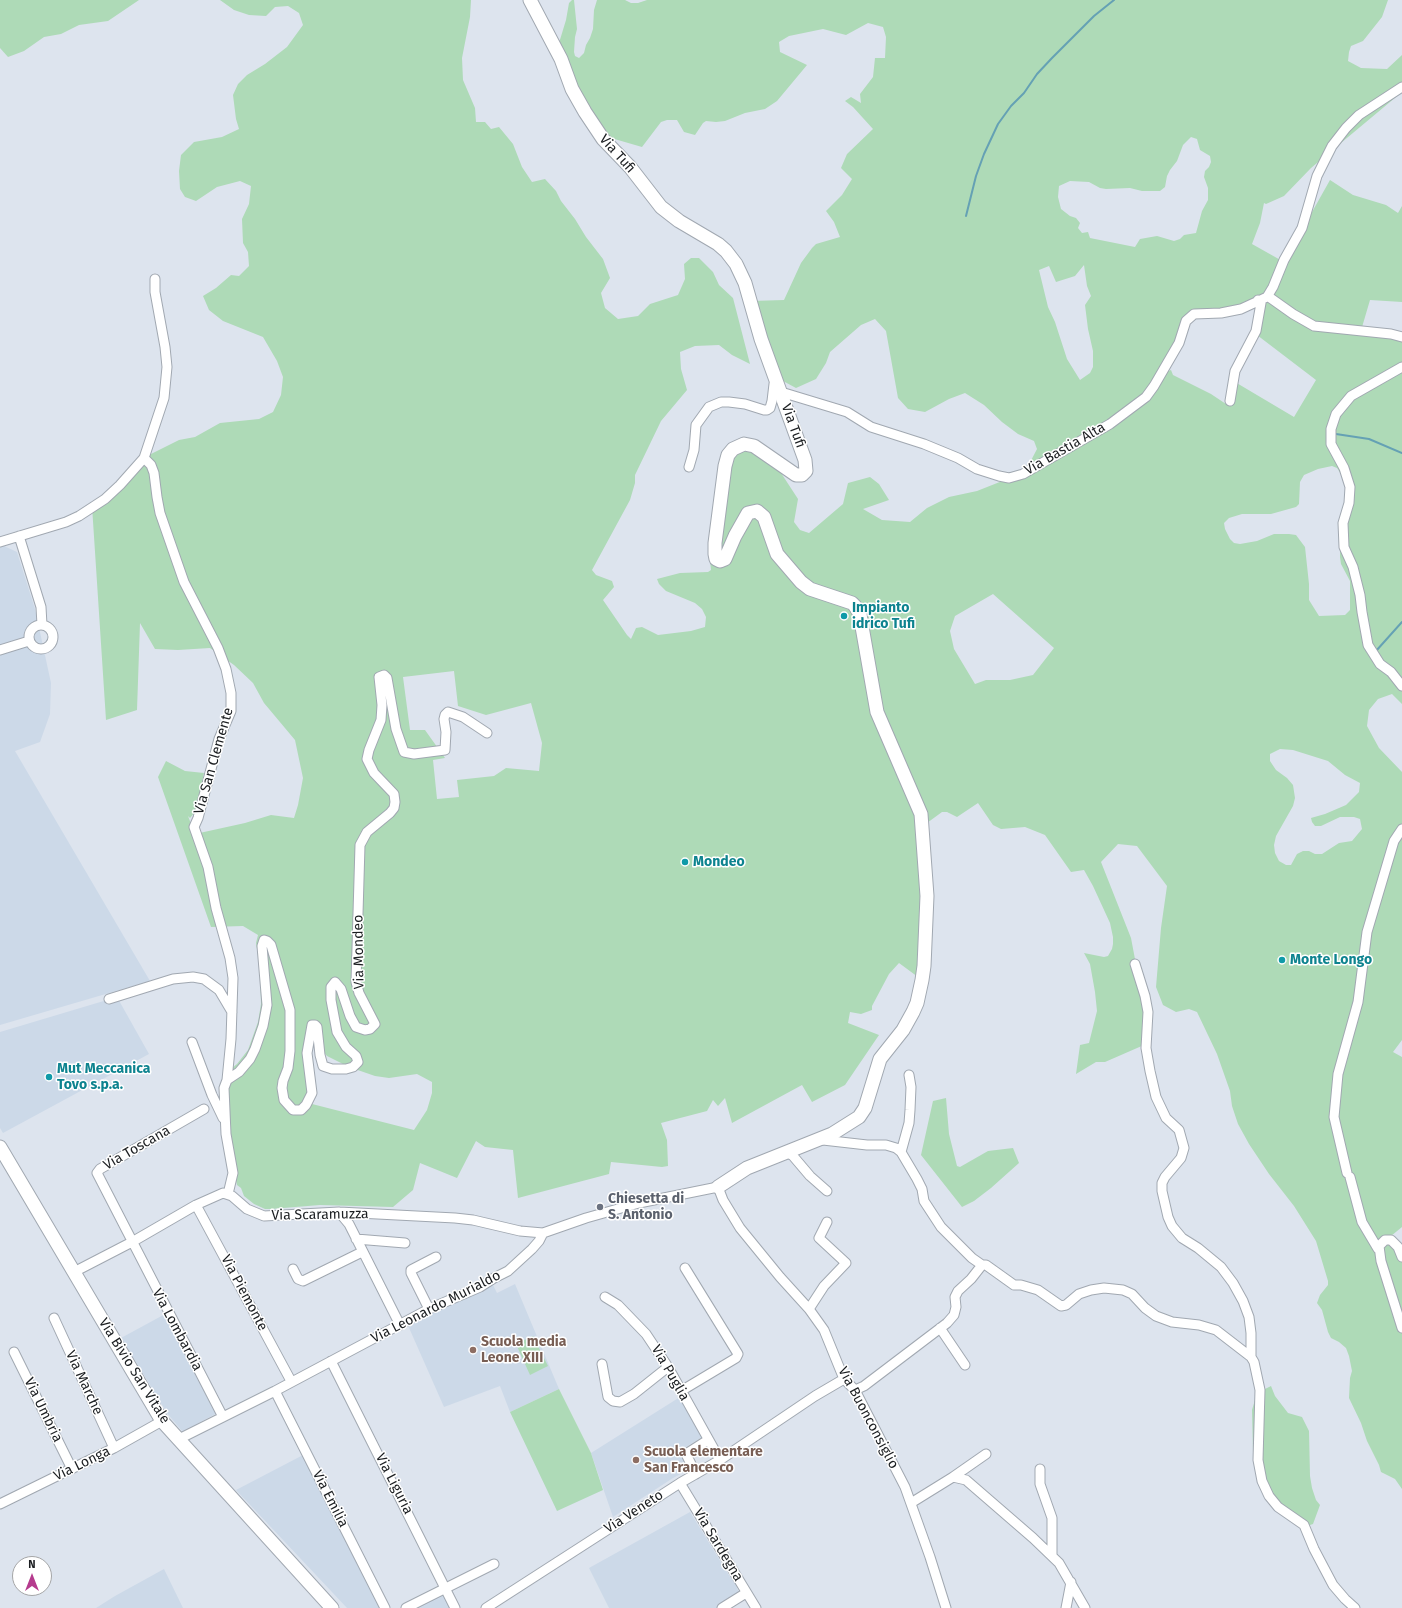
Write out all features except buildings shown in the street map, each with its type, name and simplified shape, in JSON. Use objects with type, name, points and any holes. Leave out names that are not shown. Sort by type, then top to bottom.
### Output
[{"type":"street","name":"Via Tufi","points":[[530,0],[542,20],[561,59],[572,89],[603,139],[630,167],[661,207],[680,221],[718,244],[726,251],[736,264],[745,283],[761,340],[805,460],[806,471],[802,475],[796,475],[754,446],[749,444],[740,445],[733,449],[728,455],[725,466],[715,557],[718,561],[725,559],[735,536],[748,513],[757,511],[764,517],[777,554],[801,582],[810,589],[852,603],[860,614],[877,712],[921,814],[927,896],[924,966],[917,1003],[902,1030],[880,1059],[865,1108],[859,1117],[832,1134],[816,1141]]},
{"type":"street","points":[[1230,401],[1235,371],[1256,331],[1261,302],[1273,287],[1284,260],[1302,228],[1317,176],[1332,146],[1358,115],[1402,86]]},
{"type":"street","points":[[0,542],[66,522],[79,516],[105,499],[120,485],[144,458],[164,398],[167,367],[155,292],[156,279]]},
{"type":"street","points":[[1263,298],[1269,297],[1314,326],[1391,334],[1402,337]]},
{"type":"street","name":"Via Bastia Alta","points":[[780,392],[847,412],[871,427],[924,444],[1003,478],[1016,477],[1110,424],[1146,397],[1179,343],[1186,321],[1194,314],[1221,313],[1241,309],[1252,305],[1263,298]]},
{"type":"street","points":[[1402,367],[1351,396],[1336,414],[1331,429],[1331,444],[1344,468],[1350,487],[1349,503],[1343,523],[1344,547],[1353,567],[1360,595],[1368,645],[1380,664],[1391,672],[1402,686]]},
{"type":"street","points":[[689,467],[694,450],[696,425],[710,408],[721,402],[729,402],[768,410],[772,402],[776,379]]},
{"type":"street","name":"Via San Clemente","points":[[144,458],[151,465],[154,474],[156,498],[160,513],[184,582],[197,610],[218,648],[230,684],[231,711],[219,739],[198,818],[194,827],[208,867],[216,908],[230,958],[233,978],[231,1039],[224,1088],[225,1123],[233,1173],[228,1194]]},
{"type":"street","points":[[19,536],[41,607],[42,624]]},
{"type":"street","points":[[42,624],[51,630],[53,637],[51,644],[46,648],[38,648],[31,644],[30,640],[31,629],[34,627],[42,624]]},
{"type":"street","points":[[0,650],[30,640]]},
{"type":"street","name":"Via Mondeo","points":[[226,1080],[238,1072],[250,1059],[255,1049],[262,1026],[267,1005],[262,946],[264,940],[271,945],[290,1010],[290,1050],[288,1068],[282,1088],[284,1100],[292,1110],[301,1110],[306,1105],[312,1093],[308,1054],[312,1025],[317,1027],[320,1055],[323,1066],[332,1069],[346,1069],[353,1067],[358,1062],[356,1056],[346,1047],[337,1032],[331,987],[335,982],[341,989],[350,1016],[356,1027],[365,1030],[370,1029],[375,1025],[375,1022],[358,993],[356,982],[360,845],[367,832],[390,814],[394,808],[395,802],[394,794],[374,773],[367,759],[381,720],[382,705],[379,677],[384,675],[387,678],[396,729],[405,753],[414,754],[444,751],[446,732],[444,720],[445,714],[448,712],[463,717],[487,733]]},
{"type":"street","points":[[1402,829],[1394,841],[1367,932],[1358,1002],[1338,1074],[1334,1117],[1362,1222],[1378,1249],[1383,1270],[1402,1328]]},
{"type":"street","points":[[1135,964],[1145,996],[1148,1012],[1146,1048],[1156,1097],[1166,1118],[1179,1130],[1184,1148],[1182,1158],[1171,1168],[1163,1180],[1162,1192],[1167,1214],[1172,1226],[1182,1238],[1198,1248],[1221,1267],[1240,1294],[1250,1325],[1252,1342],[1251,1357]]},
{"type":"street","points":[[109,999],[174,979],[193,977],[204,979],[217,988],[232,1012]]},
{"type":"street","points":[[192,1042],[212,1095],[225,1123]]},
{"type":"street","points":[[901,1152],[909,1124],[911,1087],[909,1075]]},
{"type":"street","name":"Via Toscana","points":[[132,1242],[97,1176],[97,1171],[204,1109]]},
{"type":"street","points":[[543,1233],[586,1218],[639,1203],[718,1188],[747,1168],[816,1141],[827,1140],[867,1145],[886,1145],[896,1148],[901,1152],[917,1179],[922,1189],[924,1201],[937,1222],[972,1258],[982,1265],[990,1267],[1014,1285],[1032,1287],[1043,1292],[1058,1305],[1062,1306],[1079,1294],[1091,1290],[1108,1288],[1127,1292],[1135,1296],[1145,1308],[1154,1315],[1172,1322],[1200,1325],[1213,1329],[1224,1335],[1251,1357],[1254,1362],[1260,1390],[1258,1460],[1262,1481],[1269,1496],[1278,1507],[1304,1525],[1314,1550],[1333,1585],[1344,1599],[1355,1608]]},
{"type":"street","name":"Via Bivio San Vitale","points":[[0,1147],[162,1421],[332,1608]]},
{"type":"street","points":[[787,1152],[793,1156],[810,1176],[827,1191]]},
{"type":"street","name":"Via Buonconsiglio","points":[[718,1188],[723,1200],[740,1228],[780,1277],[809,1309],[824,1330],[844,1379],[855,1390],[899,1475],[911,1504],[946,1608]]},
{"type":"street","points":[[74,1272],[132,1242],[196,1205],[218,1194],[228,1194]]},
{"type":"street","name":"Via Scaramuzza","points":[[228,1194],[247,1209],[264,1216],[339,1212],[467,1219],[520,1231],[543,1233]]},
{"type":"street","name":"Via Piemonte","points":[[196,1205],[291,1381]]},
{"type":"street","points":[[339,1212],[349,1224],[400,1325]]},
{"type":"street","points":[[809,1309],[824,1286],[846,1263],[819,1238],[827,1222]]},
{"type":"street","name":"Via Leonardo Murialdo","points":[[179,1440],[429,1309],[460,1294],[480,1287],[508,1271],[532,1249],[539,1241],[543,1233]]},
{"type":"street","points":[[356,1239],[405,1243]]},
{"type":"street","points":[[1378,1249],[1383,1242],[1391,1240],[1398,1247],[1402,1257]]},
{"type":"street","name":"Via Lombardia","points":[[132,1242],[223,1417]]},
{"type":"street","points":[[292,1269],[298,1279],[303,1281],[362,1252]]},
{"type":"street","points":[[429,1309],[411,1273],[411,1270],[436,1257]]},
{"type":"street","points":[[855,1390],[864,1386],[940,1328],[954,1315],[956,1307],[955,1297],[958,1291],[971,1279],[982,1265]]},
{"type":"street","points":[[681,1391],[736,1358],[738,1354],[685,1268]]},
{"type":"street","name":"Via Puglia","points":[[605,1296],[622,1308],[646,1334],[668,1367],[720,1460]]},
{"type":"street","name":"Via Marche","points":[[54,1318],[114,1448]]},
{"type":"street","points":[[940,1328],[965,1365]]},
{"type":"street","name":"Via Umbria","points":[[14,1352],[72,1469]]},
{"type":"street","name":"Via Liguria","points":[[332,1361],[446,1587],[455,1608]]},
{"type":"street","points":[[602,1364],[608,1397],[613,1401],[620,1402],[634,1394],[668,1367]]},
{"type":"street","name":"Via Veneto","points":[[486,1608],[680,1483],[720,1460],[815,1396],[844,1379]]},
{"type":"street","name":"Via Emilia","points":[[275,1391],[386,1608]]},
{"type":"street","name":"Via Longa","points":[[0,1504],[114,1448],[162,1421]]},
{"type":"street","points":[[696,1474],[686,1454],[708,1440]]},
{"type":"street","points":[[911,1504],[986,1454]]},
{"type":"street","points":[[1040,1469],[1040,1484],[1052,1518],[1052,1555]]},
{"type":"street","points":[[953,1477],[964,1479],[970,1483],[1052,1555],[1060,1563],[1085,1608]]},
{"type":"street","name":"Via Sardegna","points":[[680,1483],[756,1608]]},
{"type":"street","points":[[406,1608],[494,1564]]},
{"type":"street","points":[[1066,1608],[1071,1582]]},
{"type":"street","name":"Via Bivio San Vitale","points":[[315,1591],[323,1603],[324,1608]]},
{"type":"street","points":[[722,1608],[746,1593]]},
{"type":"shaded area","points":[[4,546],[17,552],[35,609],[51,683],[50,714],[40,742],[15,751],[150,981],[0,1025],[0,547]]},
{"type":"shaded area","name":"Mut Meccanica Tovo s.p.a.","points":[[117,997],[149,1054],[3,1133],[0,1128],[0,1032]]},
{"type":"shaded area","points":[[515,1284],[559,1389],[510,1412],[500,1386],[444,1407],[406,1321],[436,1305],[493,1285],[497,1293]]},
{"type":"shaded area","points":[[167,1313],[219,1412],[182,1431],[167,1413],[121,1338]]},
{"type":"shaded area","points":[[680,1397],[704,1436],[679,1451],[690,1469],[673,1478],[613,1517],[591,1453]]},
{"type":"shaded area","points":[[305,1454],[384,1608],[347,1608],[236,1490]]},
{"type":"shaded area","points":[[690,1512],[730,1577],[732,1575],[739,1586],[737,1588],[741,1597],[724,1608],[609,1608],[589,1568]]},
{"type":"shaded area","points":[[164,1569],[183,1608],[96,1608],[115,1596]]},
{"type":"shaded area","points":[[443,1594],[450,1608],[414,1608]]},
{"type":"green space","points":[[0,0],[139,0],[108,21],[79,25],[61,34],[44,37],[24,51],[8,57],[0,48]]},
{"type":"green space","points":[[220,0],[471,0],[470,17],[462,58],[463,80],[475,108],[476,122],[485,122],[491,129],[499,127],[513,144],[522,167],[532,182],[545,179],[556,191],[561,201],[603,259],[610,278],[601,293],[605,308],[618,319],[638,316],[650,304],[678,295],[685,279],[684,264],[691,258],[699,258],[713,272],[719,285],[733,298],[750,364],[732,355],[719,345],[695,346],[680,352],[681,369],[687,390],[661,421],[635,475],[635,483],[630,500],[592,570],[596,575],[612,581],[614,587],[603,600],[631,639],[636,628],[642,627],[658,635],[691,631],[705,627],[706,617],[702,609],[695,603],[666,591],[659,584],[657,579],[680,573],[708,572],[711,570],[710,560],[734,445],[770,456],[798,499],[794,522],[800,530],[809,533],[843,504],[848,483],[870,477],[879,484],[889,500],[863,509],[882,520],[910,522],[927,508],[949,497],[977,491],[1025,472],[1037,449],[1034,441],[1018,434],[1002,422],[984,405],[965,393],[949,399],[925,412],[908,409],[898,398],[886,331],[875,319],[861,325],[830,352],[826,363],[816,379],[796,388],[783,381],[751,301],[784,300],[801,263],[812,248],[816,244],[840,237],[834,222],[826,211],[842,195],[852,179],[841,168],[847,154],[873,129],[853,107],[845,101],[851,97],[861,103],[860,94],[873,77],[875,58],[885,58],[886,37],[883,27],[868,23],[846,35],[823,29],[789,36],[779,42],[780,52],[807,65],[777,101],[765,109],[745,113],[725,121],[706,121],[695,135],[684,132],[677,120],[667,120],[661,122],[642,147],[611,138],[596,124],[579,97],[559,43],[566,20],[569,3],[572,0],[574,0],[577,29],[574,52],[575,56],[579,58],[584,53],[593,29],[594,10],[597,0],[625,0],[631,3],[638,3],[647,0],[1388,0],[1382,17],[1363,41],[1351,46],[1348,61],[1361,68],[1387,69],[1402,55],[1402,92],[1311,168],[1284,196],[1266,204],[1264,203],[1260,223],[1252,244],[1284,262],[1330,180],[1353,195],[1386,205],[1398,213],[1402,206],[1402,302],[1370,300],[1360,334],[1393,339],[1402,342],[1402,704],[1392,694],[1378,699],[1369,710],[1367,726],[1379,748],[1402,772],[1402,1040],[1393,1052],[1402,1057],[1402,1227],[1391,1236],[1402,1260],[1402,1489],[1395,1479],[1381,1472],[1349,1398],[1350,1378],[1352,1371],[1349,1356],[1346,1348],[1331,1338],[1322,1310],[1317,1303],[1320,1295],[1328,1285],[1328,1281],[1316,1241],[1294,1206],[1269,1174],[1249,1144],[1238,1124],[1232,1106],[1230,1091],[1217,1054],[1197,1012],[1189,1009],[1176,1012],[1163,1005],[1156,987],[1161,928],[1167,886],[1137,846],[1118,844],[1101,862],[1131,938],[1145,1012],[1144,1045],[1105,1062],[1096,1062],[1076,1074],[1080,1045],[1089,1043],[1097,1011],[1090,964],[1084,953],[1104,957],[1108,956],[1113,944],[1110,923],[1084,870],[1071,872],[1045,835],[1025,827],[1001,829],[993,825],[978,803],[957,817],[947,812],[942,812],[927,823],[923,833],[918,977],[899,963],[889,974],[872,1006],[872,1010],[861,1014],[850,1012],[848,1023],[879,1035],[845,1085],[812,1102],[802,1085],[732,1123],[725,1098],[718,1106],[713,1100],[707,1111],[661,1123],[667,1140],[668,1166],[662,1167],[611,1162],[609,1174],[518,1198],[513,1150],[485,1147],[476,1141],[457,1178],[420,1163],[413,1190],[393,1207],[320,1205],[265,1209],[254,1204],[244,1196],[241,1188],[237,1185],[230,1154],[225,1093],[232,1068],[248,1050],[258,1022],[261,1004],[260,968],[256,943],[258,935],[243,926],[211,927],[158,777],[166,761],[185,771],[204,773],[196,811],[190,818],[188,816],[195,834],[245,823],[271,815],[294,818],[303,778],[295,740],[264,703],[253,683],[234,665],[210,648],[178,650],[155,649],[140,623],[137,710],[106,720],[92,506],[149,455],[179,440],[195,437],[220,423],[259,419],[273,412],[281,395],[283,377],[277,361],[263,337],[223,321],[209,310],[203,296],[216,288],[231,275],[239,276],[249,266],[248,252],[243,243],[242,219],[249,204],[251,186],[240,181],[217,187],[196,201],[185,197],[180,189],[179,171],[181,155],[194,142],[222,137],[239,129],[236,119],[233,95],[238,84],[247,75],[265,64],[287,47],[303,25],[299,13],[288,6],[275,7],[266,16],[249,15],[234,10]],"holes":[[[1191,137],[1197,139],[1200,150],[1210,156],[1211,162],[1205,171],[1204,177],[1208,188],[1208,200],[1202,211],[1196,233],[1184,235],[1180,239],[1174,241],[1157,236],[1140,239],[1135,247],[1090,238],[1088,232],[1082,233],[1078,228],[1080,223],[1076,218],[1070,216],[1061,209],[1058,197],[1059,186],[1070,181],[1089,182],[1100,188],[1106,189],[1130,188],[1142,191],[1160,191],[1165,187],[1167,176],[1177,161],[1183,145]],[[1084,265],[1087,286],[1091,296],[1085,305],[1093,351],[1093,367],[1090,373],[1080,380],[1067,359],[1055,322],[1048,307],[1039,270],[1049,266],[1056,282],[1075,276]],[[1262,306],[1257,335],[1316,380],[1294,417],[1235,382],[1229,406],[1211,394],[1173,375],[1171,370],[1166,372],[1194,314]],[[1332,466],[1337,468],[1343,477],[1347,500],[1340,542],[1340,557],[1341,564],[1350,581],[1350,610],[1345,615],[1319,616],[1309,600],[1309,584],[1305,547],[1296,535],[1274,534],[1257,541],[1240,544],[1234,543],[1230,539],[1225,529],[1224,523],[1229,518],[1242,514],[1271,514],[1296,507],[1299,504],[1300,482],[1304,475],[1318,469]],[[993,594],[1054,648],[1033,675],[1010,680],[986,680],[975,684],[954,649],[950,631],[955,616]],[[454,671],[458,706],[486,715],[531,703],[542,743],[539,771],[506,768],[494,776],[457,780],[459,797],[437,799],[433,760],[445,758],[425,730],[410,730],[403,677]],[[1280,749],[1293,750],[1328,761],[1345,775],[1360,783],[1359,792],[1346,805],[1311,818],[1315,826],[1321,826],[1340,817],[1354,817],[1360,819],[1362,829],[1352,841],[1339,843],[1322,854],[1303,851],[1297,854],[1291,865],[1286,865],[1279,861],[1275,853],[1274,845],[1276,836],[1293,806],[1295,798],[1293,785],[1287,778],[1276,770],[1270,761],[1270,754]],[[311,1038],[327,1056],[349,1067],[375,1076],[389,1078],[417,1074],[432,1082],[432,1093],[427,1110],[414,1130],[312,1104]]]},
{"type":"green space","points":[[946,1098],[949,1134],[957,1166],[960,1167],[988,1151],[1013,1148],[1019,1163],[991,1188],[974,1201],[962,1207],[921,1155],[933,1101]]},
{"type":"green space","points":[[533,1336],[548,1366],[530,1375],[516,1344]]},
{"type":"green space","points":[[1271,1386],[1275,1396],[1288,1413],[1302,1417],[1309,1431],[1310,1476],[1316,1500],[1320,1505],[1313,1524],[1304,1527],[1258,1481],[1253,1453],[1252,1410],[1257,1393]]},
{"type":"green space","points":[[559,1389],[591,1453],[603,1490],[557,1511],[510,1412]]},
{"type":"waterway","points":[[966,216],[976,176],[984,154],[998,124],[1011,106],[1024,93],[1037,74],[1094,16],[1114,0]]},
{"type":"waterway","points":[[1336,434],[1369,439],[1402,453]]},
{"type":"waterway","points":[[1376,651],[1402,622]]},
{"type":"place","name":"Impianto idrico Tufi","points":[[844,616]]},
{"type":"place","name":"Mondeo","points":[[685,862]]},
{"type":"place","name":"Monte Longo","points":[[1282,960]]},
{"type":"place","name":"Mut Meccanica Tovo s.p.a.","points":[[49,1077]]},
{"type":"place","name":"Chiesetta di S. Antonio","points":[[600,1207]]},
{"type":"place","name":"Scuola media Leone XIII","points":[[473,1350]]},
{"type":"place","name":"Scuola elementare San Francesco","points":[[636,1460]]}]
